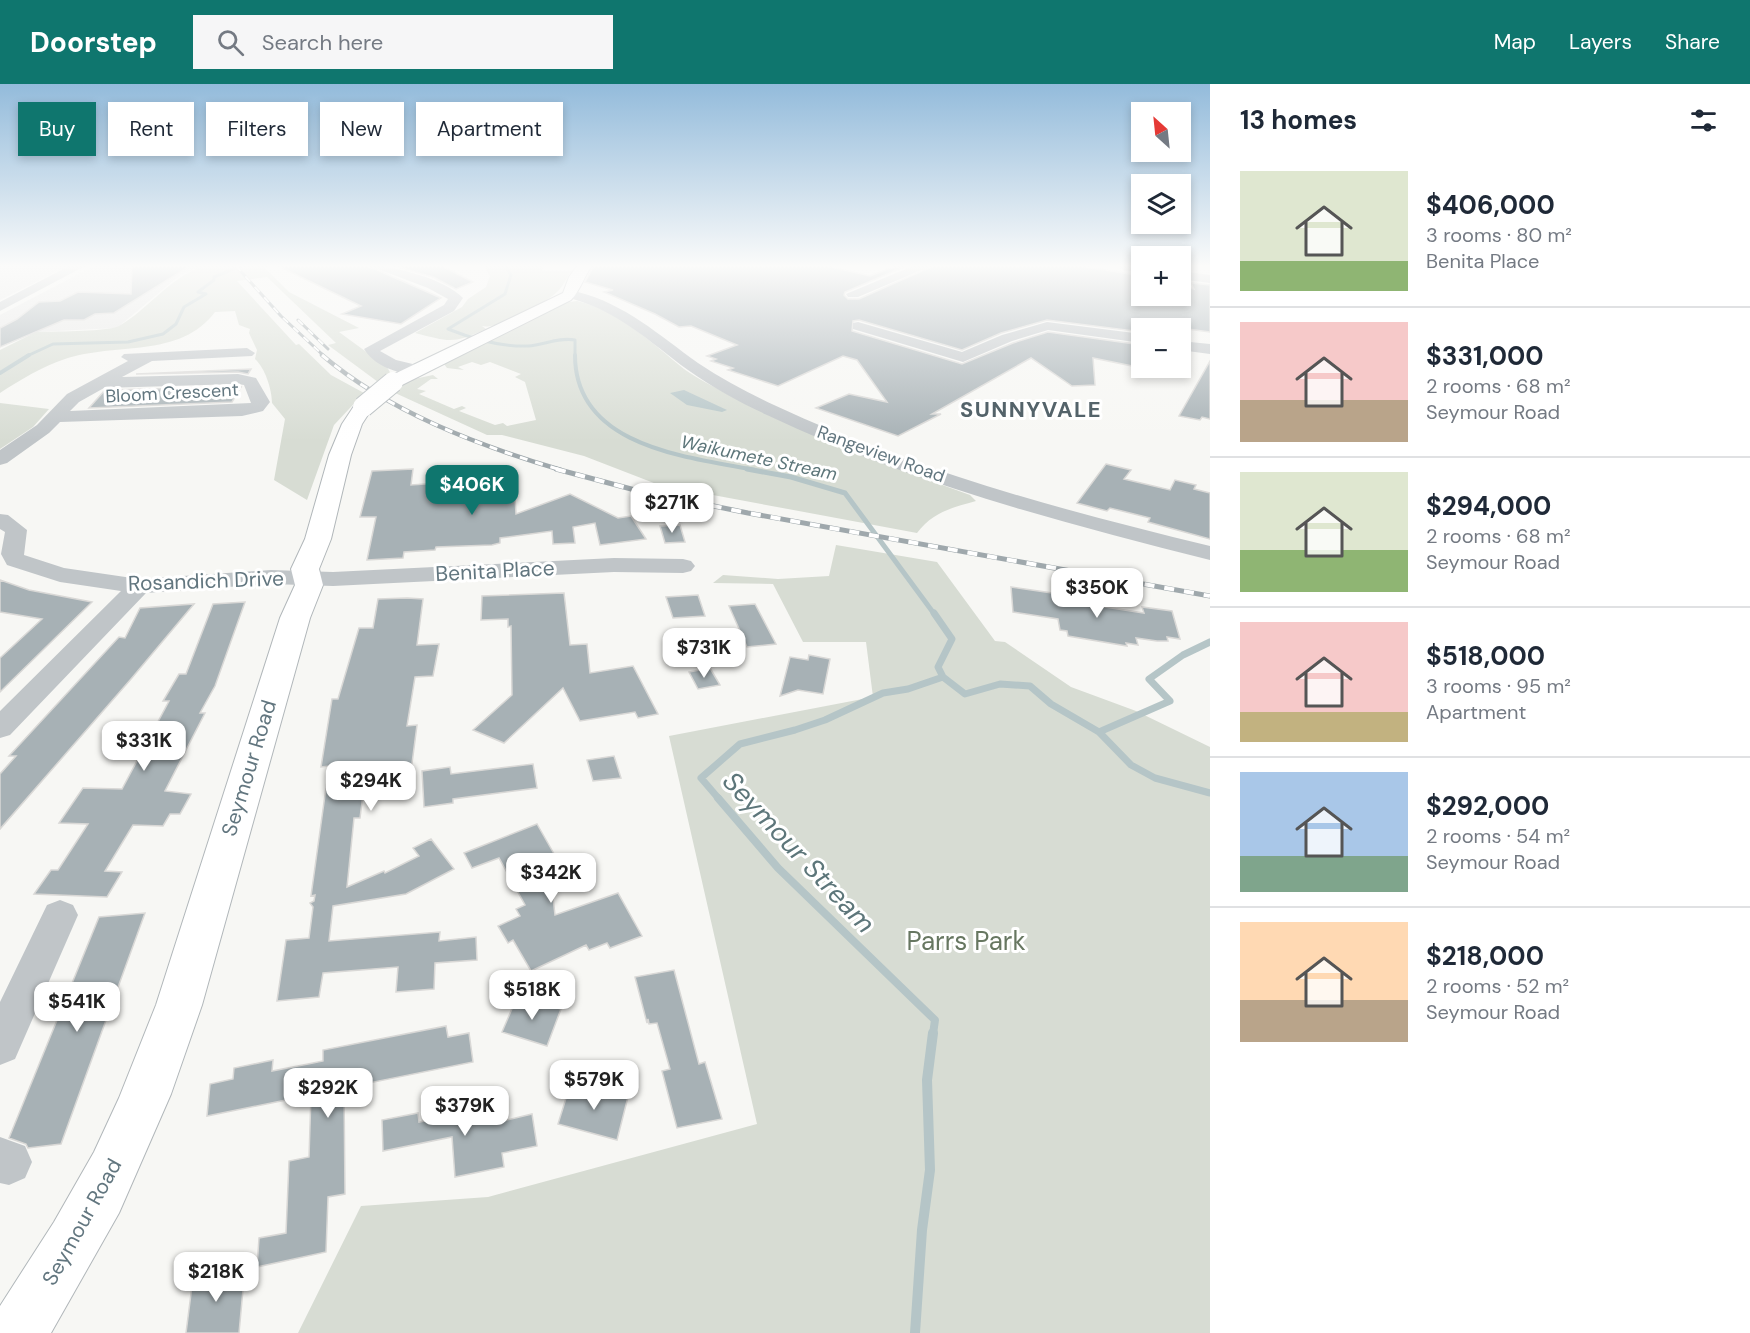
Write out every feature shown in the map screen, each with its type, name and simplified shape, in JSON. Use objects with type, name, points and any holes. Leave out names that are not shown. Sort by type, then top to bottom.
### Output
[{"type":"main road","name":"Seymour Road","points":[[17,1333],[102,1191],[143,1100],[179,1005],[291,629],[309,585],[305,569],[318,539],[340,455],[352,424],[363,407],[393,382],[513,324]]},
{"type":"street","points":[[416,369],[387,362],[374,353],[374,346],[417,324]]},
{"type":"street","name":"Rangeview Road","points":[[636,324],[694,367],[733,391],[842,442],[1054,513],[1210,554]]},
{"type":"street","points":[[850,324],[963,357],[1018,334],[1047,326],[1131,337]]},
{"type":"street","points":[[1191,346],[1210,349]]},
{"type":"street","points":[[123,357],[247,353]]},
{"type":"street","points":[[0,459],[31,439],[73,398],[148,357]]},
{"type":"street","points":[[195,412],[202,399],[203,385],[207,380]]},
{"type":"street","name":"Bloom Crescent","points":[[54,417],[242,411],[257,406],[261,402],[250,381],[102,383]]},
{"type":"street","name":"Rosandich Drive","points":[[0,520],[16,530],[12,554],[15,560],[60,575],[139,586],[271,577],[306,578]]},
{"type":"street","name":"Benita Place","points":[[306,578],[614,565],[683,566]]},
{"type":"street","points":[[3,720],[139,586]]},
{"type":"street","points":[[0,1046],[60,915]]},
{"type":"shaded area","points":[[0,324],[121,324],[117,328],[36,332],[0,331]]},
{"type":"shaded area","points":[[684,390],[727,410],[722,412],[687,405],[670,393]]},
{"type":"green space","points":[[204,324],[184,337],[165,343],[84,354],[65,359],[40,369],[0,393],[0,350],[30,335],[0,333],[0,331],[81,331],[119,326]]},
{"type":"green space","points":[[277,324],[296,345],[299,344],[331,375],[364,393],[334,425],[307,500],[274,480],[285,419],[272,403],[267,379],[255,359],[257,350],[249,333],[250,329],[239,325]]},
{"type":"green space","points":[[316,324],[352,324],[359,328],[339,332],[387,367],[391,374],[378,382],[328,345],[336,343]]},
{"type":"green space","points":[[431,324],[498,324],[482,326],[486,329],[451,340],[415,333]]},
{"type":"green space","points":[[521,324],[626,324],[689,372],[756,409],[847,449],[970,495],[976,501],[936,515],[917,533],[659,485],[584,456],[502,435],[487,435],[393,392],[409,380],[433,375],[438,379],[431,379],[417,389],[426,391],[419,394],[454,409],[462,406],[466,408],[459,411],[495,425],[503,423],[507,426],[536,420],[525,382],[515,377],[521,374],[490,362],[481,365],[472,362],[458,367],[464,370],[447,368],[444,364]]},
{"type":"green space","points":[[0,403],[49,409],[33,427],[0,449]]},
{"type":"green space","name":"Parrs Park","points":[[836,545],[937,562],[995,641],[1005,642],[1071,687],[1136,711],[1210,747],[1210,1333],[298,1333],[361,1206],[488,1197],[757,1124],[669,736],[873,697],[866,642],[803,642],[773,584],[713,583],[723,575],[778,579],[829,576]]},
{"type":"building","points":[[7,324],[54,324],[0,347],[0,328]]},
{"type":"building","points":[[674,324],[853,324],[852,331],[962,364],[1013,343],[1048,332],[1131,343],[1131,366],[1093,358],[1095,385],[1072,386],[1031,358],[932,414],[941,414],[898,436],[816,408],[849,394],[887,402],[857,360],[843,356],[778,386],[728,370],[733,368],[711,361],[716,359],[707,356],[737,345],[691,326],[679,327]]},
{"type":"building","points":[[874,324],[1032,324],[1001,333],[962,350]]},
{"type":"building","points":[[1081,324],[1131,324],[1131,331]]},
{"type":"building","points":[[1191,324],[1210,324],[1210,332],[1191,329]]},
{"type":"building","points":[[1210,361],[1210,419],[1202,417],[1200,420],[1179,416]]},
{"type":"building","points":[[251,369],[248,374],[238,372],[136,374]]},
{"type":"building","points":[[241,387],[232,402],[89,408],[105,390]]},
{"type":"building","points":[[1106,464],[1131,470],[1124,479],[1170,490],[1175,480],[1196,485],[1194,489],[1210,493],[1210,539],[1148,522],[1150,518],[1077,503]]},
{"type":"building","points":[[413,469],[411,485],[514,478],[516,514],[570,494],[618,518],[631,516],[646,539],[600,545],[595,523],[573,527],[575,543],[553,544],[552,531],[500,538],[500,543],[492,545],[436,547],[435,550],[404,552],[403,558],[367,560],[376,517],[360,517],[372,471]]},
{"type":"building","points":[[680,525],[685,542],[665,543],[660,526]]},
{"type":"building","points":[[0,580],[29,590],[92,602],[0,692],[0,658],[42,619],[0,612]]},
{"type":"building","points":[[1011,587],[1059,594],[1060,600],[1144,613],[1142,607],[1172,611],[1180,639],[1167,637],[1168,641],[1157,641],[1136,638],[1138,645],[1126,643],[1127,646],[1068,636],[1067,631],[1060,630],[1058,619],[1013,612]]},
{"type":"building","points":[[564,593],[570,645],[587,644],[590,673],[633,666],[658,714],[638,718],[635,712],[580,721],[563,688],[504,743],[473,730],[512,695],[511,626],[508,627],[508,619],[481,620],[482,596]]},
{"type":"building","points":[[698,595],[705,616],[673,618],[666,597]]},
{"type":"building","points":[[378,599],[423,599],[417,645],[439,644],[433,676],[415,677],[407,726],[417,725],[410,779],[364,787],[360,818],[354,818],[347,887],[384,871],[385,873],[419,856],[413,848],[431,839],[454,869],[406,894],[333,906],[329,941],[440,932],[439,941],[476,937],[477,960],[435,963],[434,989],[396,992],[398,967],[323,973],[319,997],[277,1001],[286,940],[309,938],[313,907],[310,903],[314,901],[315,895],[311,896],[329,766],[321,767],[332,699],[338,699],[359,628],[373,628]]},
{"type":"building","points":[[245,602],[215,686],[200,713],[205,713],[165,791],[191,794],[180,814],[170,814],[163,826],[133,825],[105,871],[122,872],[107,897],[34,894],[51,870],[58,870],[88,824],[59,823],[83,788],[122,789],[169,701],[163,701],[179,674],[186,674],[213,604]]},
{"type":"building","points":[[194,604],[0,829],[0,774],[16,756],[9,756],[119,637],[125,638],[140,608]]},
{"type":"building","points":[[755,604],[776,644],[747,647],[729,606]]},
{"type":"building","points":[[809,655],[830,659],[823,694],[798,690],[780,696],[790,657],[808,660]]},
{"type":"building","points":[[710,668],[720,685],[698,689],[689,672]]},
{"type":"building","points":[[614,756],[621,778],[593,781],[587,760]]},
{"type":"building","points":[[533,764],[537,788],[453,799],[453,803],[424,807],[422,771],[450,767],[451,774]]},
{"type":"building","points":[[537,824],[557,859],[549,862],[555,915],[618,893],[642,936],[610,948],[607,943],[589,950],[586,945],[531,971],[513,940],[508,943],[498,926],[520,916],[516,909],[525,905],[499,858],[472,868],[464,853]]},
{"type":"building","points":[[145,913],[61,1144],[28,1148],[26,1144],[9,1138],[99,917]]},
{"type":"building","points":[[674,970],[699,1064],[705,1062],[722,1119],[677,1128],[662,1071],[670,1069],[657,1023],[649,1024],[648,1019],[647,1023],[635,977]]},
{"type":"building","points":[[517,997],[561,1009],[547,1046],[502,1032]]},
{"type":"building","points":[[446,1026],[448,1037],[469,1033],[473,1062],[344,1088],[345,1194],[328,1197],[326,1252],[257,1267],[259,1238],[286,1233],[289,1161],[309,1157],[311,1095],[207,1116],[210,1084],[233,1079],[234,1068],[273,1060],[272,1071],[308,1064],[323,1061],[323,1050]]},
{"type":"building","points":[[571,1082],[628,1097],[617,1140],[558,1124]]},
{"type":"building","points":[[496,1107],[498,1122],[532,1114],[537,1146],[502,1153],[504,1167],[455,1177],[452,1137],[383,1151],[382,1120],[418,1113],[419,1122]]},
{"type":"building","points":[[245,1268],[239,1333],[186,1333],[193,1278]]},
{"type":"waterway","points":[[29,355],[53,344],[128,342],[163,334],[176,324]]},
{"type":"waterway","name":"Waikumete Stream","points":[[456,324],[448,329],[497,344],[528,346],[575,340],[575,355]]},
{"type":"waterway","points":[[0,373],[29,355]]},
{"type":"waterway","name":"Waikumete Stream","points":[[575,355],[580,386],[594,410],[614,428],[640,442],[668,452],[755,470]]},
{"type":"waterway","name":"Waikumete Stream","points":[[747,469],[791,477],[845,493],[935,615]]},
{"type":"waterway","name":"Waikumete Stream","points":[[934,613],[952,639],[938,667],[943,677]]},
{"type":"waterway","points":[[1099,732],[1170,701],[1149,679],[1183,655],[1210,642]]},
{"type":"waterway","name":"Seymour Stream","points":[[719,799],[701,778],[740,744],[795,730],[825,720],[883,693],[908,689],[943,677]]},
{"type":"waterway","name":"Waikumete Stream","points":[[943,677],[965,694],[1000,684],[1030,686],[1051,704],[1099,732]]},
{"type":"waterway","name":"Waikumete Stream","points":[[1099,732],[1131,765],[1155,778],[1210,793]]},
{"type":"waterway","name":"Seymour Stream","points":[[718,798],[778,868],[935,1020],[933,1034]]},
{"type":"waterway","name":"Seymour Stream","points":[[915,1333],[922,1230],[930,1170],[927,1080],[933,1033]]},
{"type":"railway","points":[[290,324],[324,356]]},
{"type":"railway","points":[[302,324],[328,349]]},
{"type":"railway","points":[[322,355],[376,394],[405,410],[466,438],[561,470]]},
{"type":"railway","points":[[556,469],[635,490],[748,513],[1210,596]]},
{"type":"district","name":"SUNNYVALE","points":[[1031,409]]}]
